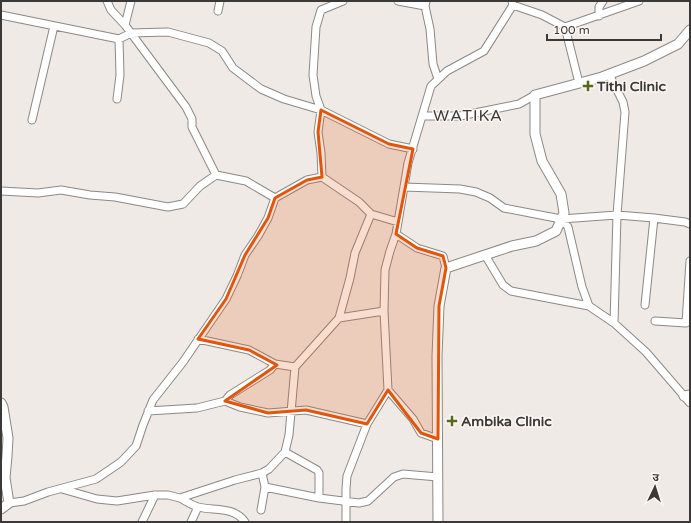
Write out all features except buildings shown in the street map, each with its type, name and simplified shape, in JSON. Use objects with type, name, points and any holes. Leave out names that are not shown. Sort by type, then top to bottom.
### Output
[{"type":"street","points":[[107,1],[111,10],[125,25],[186,107],[192,119],[192,127],[216,175]]},
{"type":"street","points":[[125,25],[131,1]]},
{"type":"street","points":[[218,11],[220,1]]},
{"type":"street","points":[[322,178],[322,153],[318,132],[321,110],[316,96],[313,75],[316,27],[321,10],[343,1]]},
{"type":"street","points":[[398,1],[426,3],[433,64],[438,79]]},
{"type":"street","points":[[599,16],[599,7],[603,1]]},
{"type":"street","points":[[346,522],[347,476],[367,424],[388,390],[384,310],[385,270],[396,234],[412,149],[431,86],[447,71],[484,51],[513,3],[542,15],[565,27],[639,1]]},
{"type":"street","points":[[1,17],[118,39],[131,33],[168,32],[209,43],[222,51],[233,68],[261,89],[284,99],[321,110],[388,144],[412,149]]},
{"type":"street","points":[[32,120],[54,26]]},
{"type":"street","points":[[565,27],[579,83]]},
{"type":"street","points":[[422,116],[460,116],[520,104],[535,96],[609,74],[644,61],[678,44],[690,30]]},
{"type":"street","points":[[117,99],[120,75],[118,39]]},
{"type":"street","points":[[609,74],[623,102],[625,112],[617,215],[614,323]]},
{"type":"street","points":[[446,268],[512,246],[536,241],[556,231],[564,213],[561,194],[542,161],[535,134],[535,96]]},
{"type":"street","points":[[1,191],[38,193],[61,190],[90,195],[115,197],[168,207],[183,204],[200,186],[216,175],[246,181],[275,198]]},
{"type":"street","points":[[1,509],[9,503],[24,501],[62,488],[96,479],[122,462],[136,446],[153,400],[226,299],[238,276],[245,255],[268,218],[275,198],[307,180],[322,178],[359,202],[370,214],[398,222]]},
{"type":"street","points":[[404,187],[460,189],[476,192],[490,198],[504,208],[561,219],[617,215],[654,218],[690,224]]},
{"type":"street","points":[[180,498],[262,473],[276,464],[285,452],[289,435],[295,367],[339,318],[350,278],[355,252],[370,214]]},
{"type":"street","points":[[645,305],[654,218]]},
{"type":"street","points":[[561,219],[568,227],[582,287],[589,306]]},
{"type":"street","points":[[396,234],[417,248],[443,256],[446,268],[439,306],[437,356],[438,522]]},
{"type":"street","points":[[485,255],[503,286],[511,291],[589,306],[614,323],[646,352],[687,395],[690,403]]},
{"type":"street","points":[[655,321],[686,323],[690,261]]},
{"type":"street","points":[[339,318],[384,310]]},
{"type":"street","points":[[198,339],[249,350],[275,364],[295,367]]},
{"type":"street","points":[[225,401],[230,395],[270,370],[275,364]]},
{"type":"street","points":[[388,390],[413,420],[421,433],[438,439]]},
{"type":"street","points":[[148,411],[197,408],[225,401],[240,407],[268,413],[306,410],[367,424]]},
{"type":"street","points":[[1,402],[4,407],[8,438],[4,491],[9,503]]},
{"type":"street","points":[[285,452],[317,470],[319,473],[319,498]]},
{"type":"street","points":[[261,510],[265,487],[262,473]]},
{"type":"street","points":[[265,487],[319,498],[359,503],[368,502],[394,477],[403,474],[438,476]]},
{"type":"street","points":[[62,488],[97,499],[117,501],[154,495],[168,495],[180,498],[198,506],[234,512],[245,522]]},
{"type":"street","points":[[142,522],[154,495]]},
{"type":"street","points":[[191,522],[198,506]]},
{"type":"highlighted area","points":[[321,110],[389,144],[413,149],[396,234],[417,248],[443,256],[446,268],[439,306],[438,439],[421,433],[388,390],[367,424],[306,410],[268,413],[225,401],[277,365],[249,350],[198,339],[226,299],[245,255],[268,218],[275,198],[307,180],[322,177],[318,132]]},
{"type":"place","name":"Tithi Clinic","points":[[588,86]]},
{"type":"place","name":"Ambika Clinic","points":[[452,421]]},
{"type":"district","name":"WATIKA","points":[[468,116]]}]
